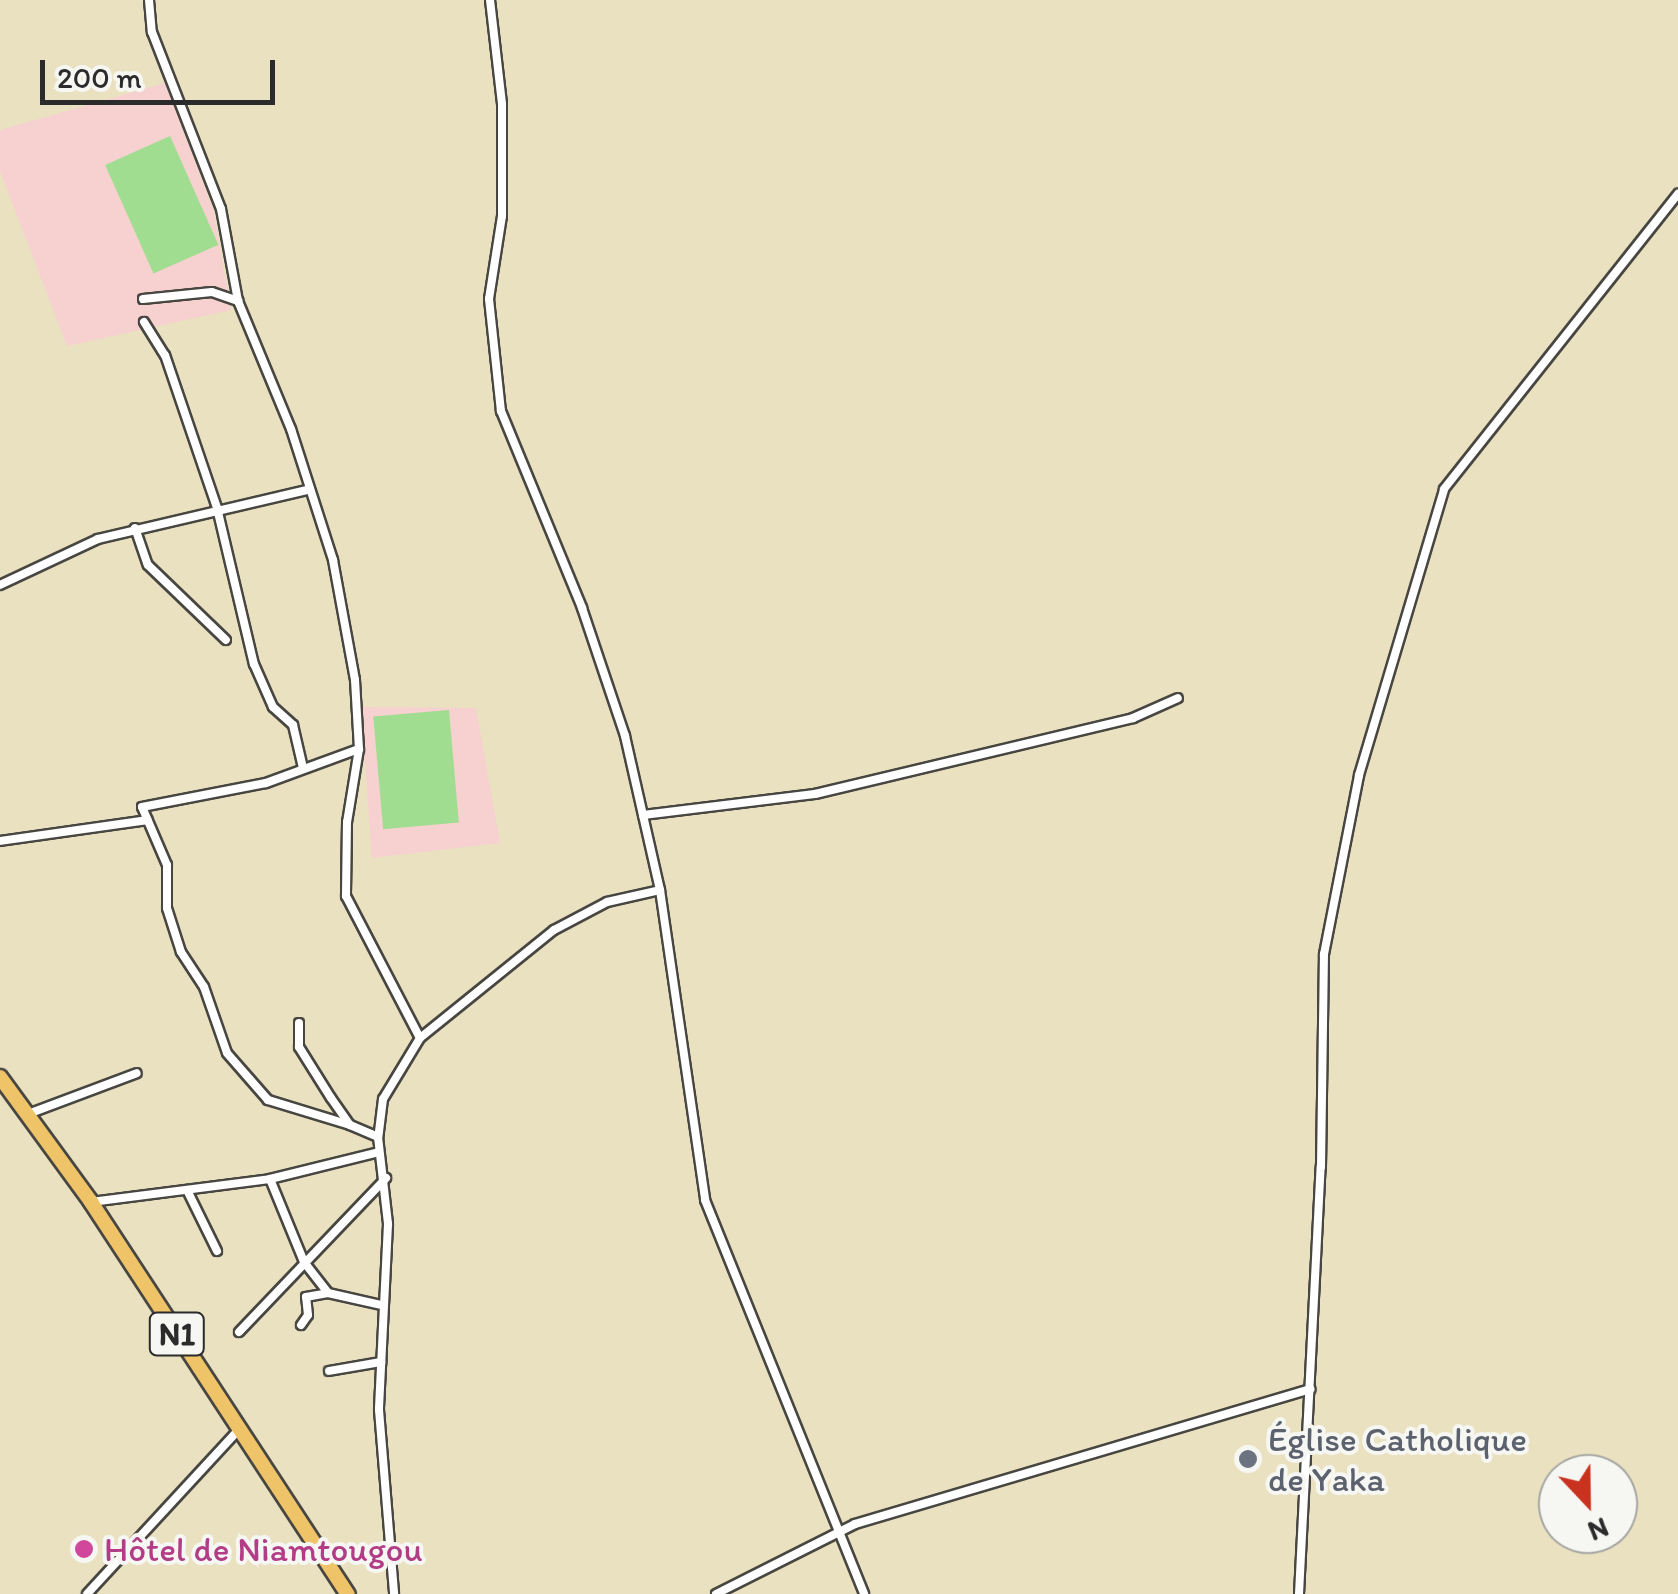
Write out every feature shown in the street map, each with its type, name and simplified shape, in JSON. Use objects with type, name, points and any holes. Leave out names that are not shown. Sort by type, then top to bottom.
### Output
[{"type":"highway","name":"N1","points":[[0,1077],[90,1202],[348,1594]]},
{"type":"street","points":[[148,0],[152,32],[221,209],[238,301],[290,429],[345,618],[359,749],[347,822],[346,896],[420,1038]]},
{"type":"street","points":[[490,0],[502,104],[492,363],[501,411],[582,608],[625,736],[660,890],[705,1200],[864,1594]]},
{"type":"street","points":[[1298,1594],[1310,1389],[1324,954],[1359,775],[1438,505],[1483,434],[1678,194]]},
{"type":"street","points":[[142,300],[212,292],[238,301]]},
{"type":"street","points":[[144,322],[165,356],[218,508],[254,664],[273,707],[293,725],[304,768]]},
{"type":"street","points":[[0,584],[134,528],[307,490]]},
{"type":"street","points":[[134,528],[148,564],[226,640]]},
{"type":"street","points":[[643,816],[815,794],[1133,718],[1178,698]]},
{"type":"street","points":[[359,749],[266,783],[142,807],[166,865],[167,908],[181,952],[204,988],[227,1053],[268,1100],[350,1125],[378,1138]]},
{"type":"street","points":[[0,841],[148,820]]},
{"type":"street","points":[[394,1594],[381,1362],[386,1178],[378,1138],[382,1099],[420,1038],[554,930],[607,902],[660,890]]},
{"type":"street","points":[[299,1023],[300,1047],[350,1125]]},
{"type":"street","points":[[28,1114],[136,1072]]},
{"type":"street","points":[[90,1202],[270,1179],[379,1152]]},
{"type":"street","points":[[239,1332],[386,1178]]},
{"type":"street","points":[[270,1179],[304,1262],[328,1294]]},
{"type":"street","points":[[187,1190],[217,1251]]},
{"type":"street","points":[[301,1325],[308,1315],[306,1298],[328,1294],[381,1305]]},
{"type":"street","points":[[329,1371],[381,1362]]},
{"type":"street","points":[[716,1594],[840,1535],[855,1524],[1310,1389]]},
{"type":"street","points":[[88,1594],[239,1429]]},
{"type":"shaded area","points":[[165,83],[213,209],[231,310],[67,346],[0,171],[0,130]]},
{"type":"shaded area","points":[[361,707],[476,708],[500,843],[372,858]]},
{"type":"green space","points":[[170,136],[218,245],[154,274],[105,165]]},
{"type":"green space","points":[[449,710],[459,823],[383,829],[373,717]]},
{"type":"place","name":"Église Catholique de Yaka","points":[[1248,1459]]},
{"type":"place","name":"Hôtel de Niamtougou","points":[[84,1549]]}]
